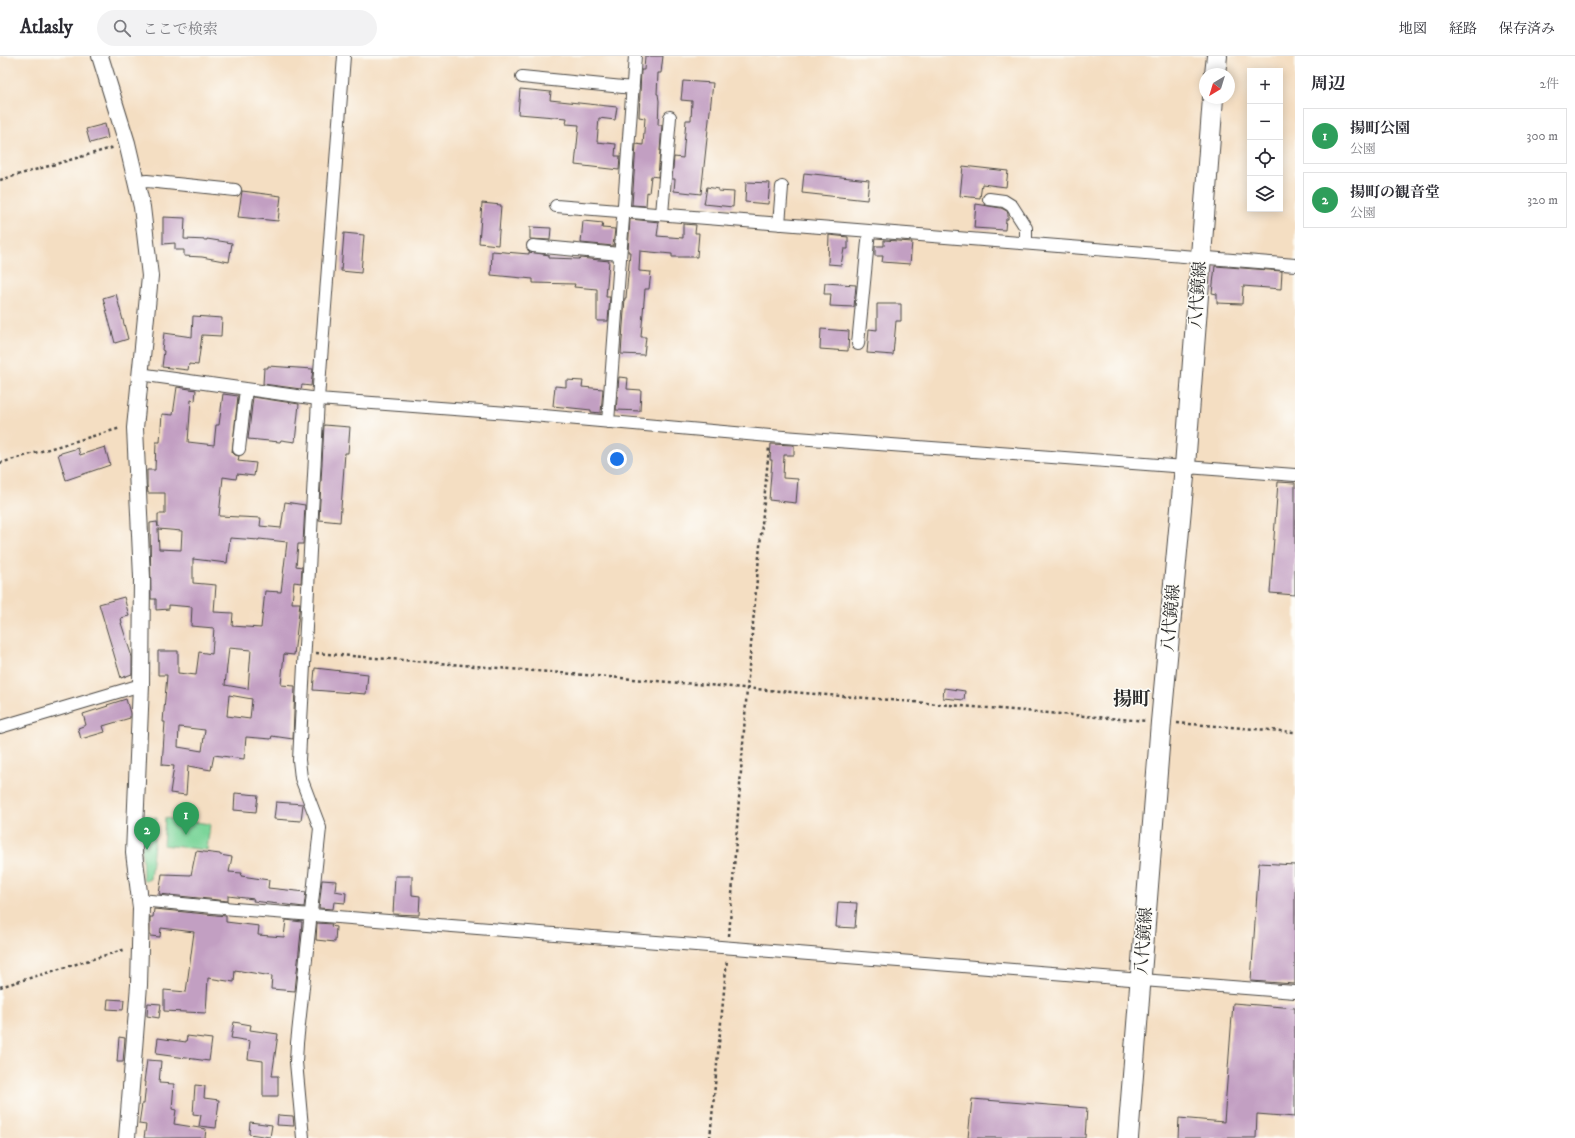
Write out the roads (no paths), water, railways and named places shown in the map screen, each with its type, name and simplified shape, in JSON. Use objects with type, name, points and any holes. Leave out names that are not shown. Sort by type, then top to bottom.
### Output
[{"type":"main road","points":[[1216,68],[1217,56]]},
{"type":"main road","name":"八代鏡線","points":[[1128,1138],[1161,722],[1185,466],[1213,104]]},
{"type":"street","points":[[100,56],[127,143],[142,207],[150,276],[139,374],[135,428],[142,577],[141,686],[134,854],[141,908],[139,985],[127,1138]]},
{"type":"street","points":[[303,1138],[296,1062],[297,1043],[320,828],[301,778],[299,760],[318,399],[344,56]]},
{"type":"street","points":[[608,422],[635,56]]},
{"type":"street","points":[[522,77],[633,88]]},
{"type":"street","points":[[662,214],[670,117]]},
{"type":"street","points":[[136,182],[147,181],[235,190]]},
{"type":"street","points":[[779,224],[782,187]]},
{"type":"street","points":[[989,199],[1004,200],[1012,206],[1026,228],[1026,243]]},
{"type":"street","points":[[556,206],[1295,266]]},
{"type":"street","points":[[858,344],[869,231]]},
{"type":"street","points":[[533,246],[620,254]]},
{"type":"street","points":[[139,374],[318,399],[770,436],[1295,475]]},
{"type":"street","points":[[239,449],[246,389]]},
{"type":"street","points":[[0,727],[141,686]]},
{"type":"street","points":[[140,900],[1295,992]]},
{"type":"place","name":"揚町公園","points":[[186,835]]},
{"type":"place","name":"揚町の観音堂","points":[[147,850]]},
{"type":"district","name":"揚町","points":[[1132,699]]}]
